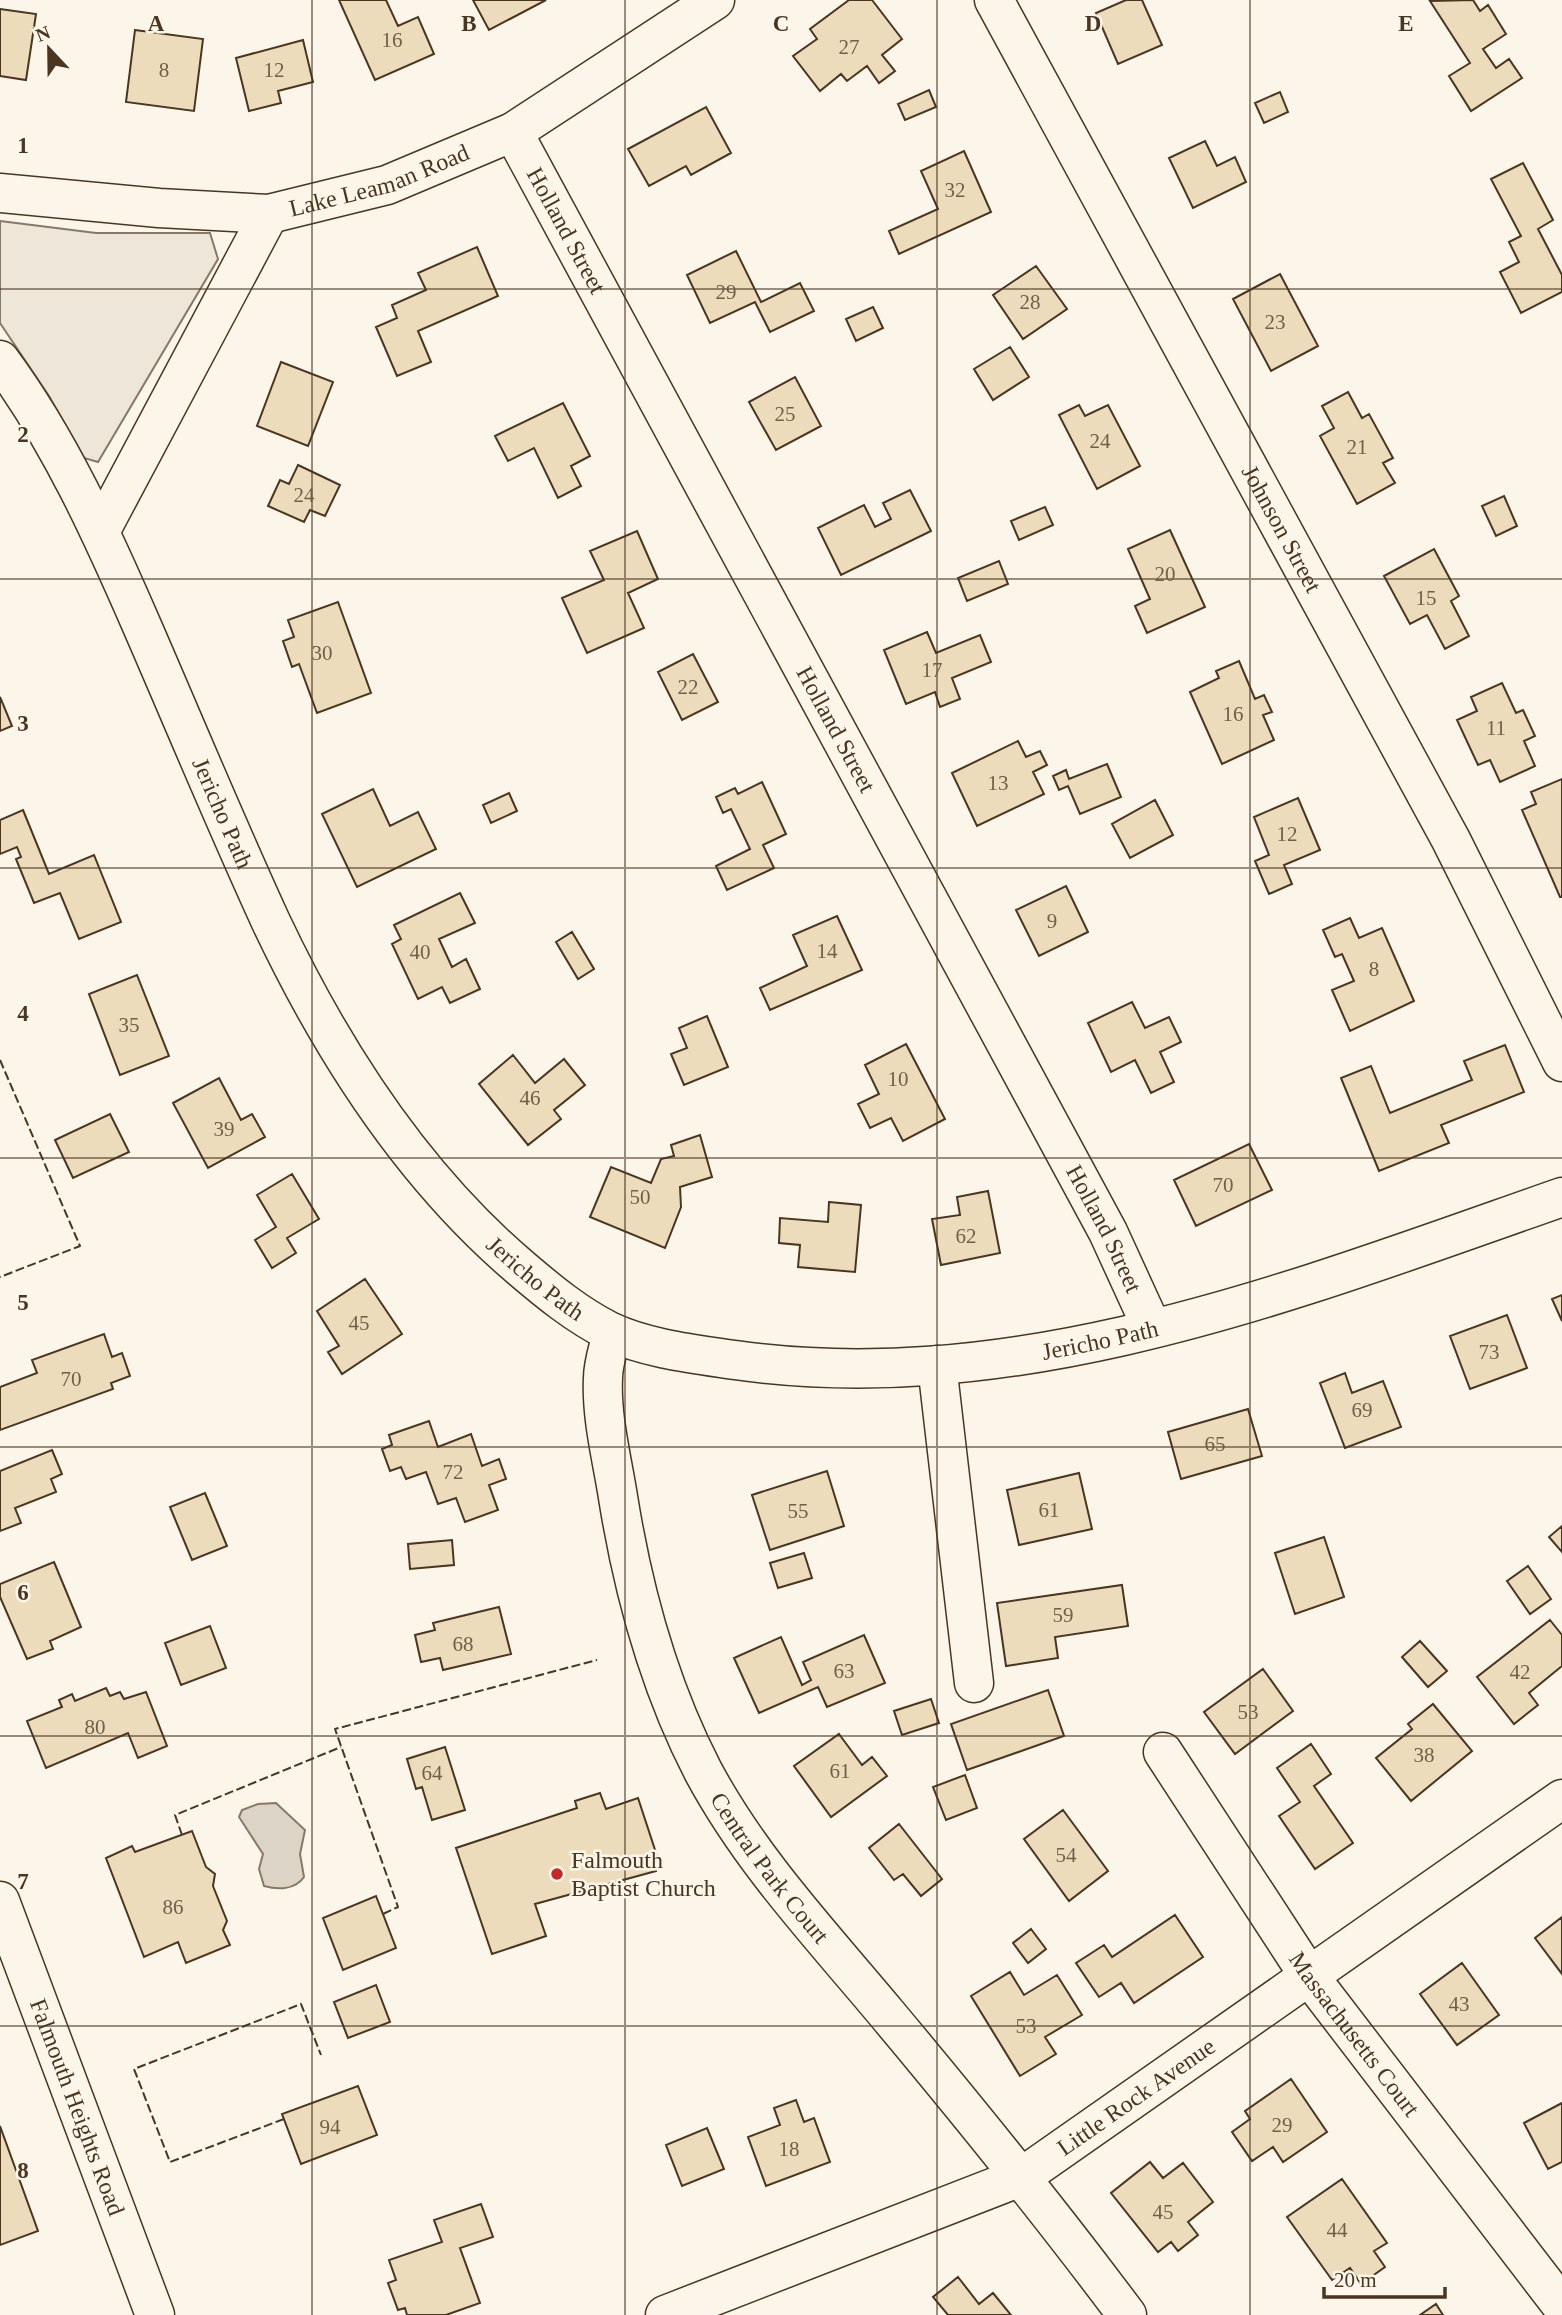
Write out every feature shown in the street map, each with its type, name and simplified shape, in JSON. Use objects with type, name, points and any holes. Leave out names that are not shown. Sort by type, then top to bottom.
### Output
[{"type":"street","name":"Lake Leaman Road","points":[[0,193],[159,208],[269,214],[387,185],[513,132],[715,0]]},
{"type":"street","name":"Johnson Street","points":[[994,0],[1451,841],[1562,1062]]},
{"type":"street","name":"Holland Street","points":[[513,132],[1108,1232],[1152,1328]]},
{"type":"street","points":[[101,530],[269,214]]},
{"type":"street","name":"Jericho Path","points":[[0,360],[52,440],[101,530],[291,965],[364,1088],[425,1172],[463,1215],[558,1300],[612,1333],[703,1355],[791,1366],[937,1365],[1089,1343],[1152,1328],[1313,1282],[1562,1197]]},
{"type":"street","name":"Central Park Court","points":[[612,1333],[602,1375],[626,1547],[643,1617],[695,1754],[737,1828],[779,1886],[1023,2176],[1127,2315]]},
{"type":"street","points":[[937,1365],[974,1683]]},
{"type":"street","name":"Massachusetts Court","points":[[1163,1752],[1309,1976],[1562,2306]]},
{"type":"street","name":"Little Rock Avenue","points":[[665,2315],[1023,2176],[1562,1799]]},
{"type":"street","name":"Falmouth Heights Road","points":[[0,1902],[155,2315]]},
{"type":"shaded area","points":[[0,221],[96,233],[210,233],[218,259],[98,462],[84,458],[49,396],[0,323]]},
{"type":"shaded area","points":[[276,1803],[305,1830],[300,1854],[304,1877],[291,1887],[264,1886],[259,1869],[263,1854],[239,1817],[242,1810],[258,1804]]},
{"type":"building","points":[[339,0],[386,0],[398,26],[418,17],[434,54],[375,80]]},
{"type":"building","points":[[473,0],[546,0],[489,30]]},
{"type":"building","points":[[849,0],[872,0],[902,39],[882,55],[895,71],[879,83],[867,66],[847,81],[841,74],[820,91],[793,56],[817,39],[810,29]]},
{"type":"building","points":[[1126,0],[1142,0],[1162,45],[1118,64],[1096,13]]},
{"type":"building","points":[[1473,0],[1480,11],[1488,5],[1506,34],[1483,49],[1496,68],[1509,59],[1522,78],[1471,111],[1449,76],[1470,63],[1430,1]]},
{"type":"building","points":[[0,9],[36,14],[26,80],[0,76]]},
{"type":"building","points":[[135,30],[203,39],[194,111],[126,102]]},
{"type":"building","points":[[303,40],[313,82],[278,91],[281,103],[249,111],[236,58]]},
{"type":"building","points":[[929,90],[936,107],[905,120],[898,104]]},
{"type":"building","points":[[1280,92],[1288,112],[1264,123],[1255,103]]},
{"type":"building","points":[[706,107],[731,153],[691,175],[686,166],[649,186],[628,149]]},
{"type":"building","points":[[1205,141],[1217,166],[1235,157],[1246,182],[1193,208],[1169,158]]},
{"type":"building","points":[[964,151],[991,212],[899,254],[889,231],[938,209],[921,171]]},
{"type":"building","points":[[1523,163],[1553,220],[1538,229],[1562,275],[1562,292],[1521,313],[1500,272],[1519,262],[1509,242],[1521,236],[1491,179]]},
{"type":"building","points":[[477,247],[498,296],[418,331],[431,362],[397,376],[376,327],[397,318],[392,305],[426,290],[418,273]]},
{"type":"building","points":[[736,251],[761,302],[800,283],[814,311],[770,332],[755,302],[710,323],[687,275]]},
{"type":"building","points":[[1036,266],[1067,309],[1023,339],[993,295]]},
{"type":"building","points":[[1280,274],[1318,346],[1271,371],[1233,299]]},
{"type":"building","points":[[873,307],[883,328],[856,341],[846,319]]},
{"type":"building","points":[[1010,347],[1029,377],[993,400],[974,369]]},
{"type":"building","points":[[281,362],[333,382],[308,446],[257,426]]},
{"type":"building","points":[[795,377],[821,426],[776,450],[749,402]]},
{"type":"building","points":[[1348,392],[1362,418],[1369,414],[1393,458],[1383,463],[1395,483],[1357,504],[1320,436],[1334,428],[1322,406]]},
{"type":"building","points":[[563,403],[590,456],[571,466],[581,486],[558,498],[534,448],[508,461],[495,436]]},
{"type":"building","points":[[1079,405],[1085,416],[1108,405],[1140,466],[1097,489],[1059,415]]},
{"type":"building","points":[[298,465],[340,485],[325,516],[310,510],[304,522],[268,506],[280,480],[289,484]]},
{"type":"building","points":[[910,490],[931,531],[841,575],[818,528],[864,505],[875,527],[891,519],[883,503]]},
{"type":"building","points":[[1504,496],[1517,526],[1496,536],[1482,506]]},
{"type":"building","points":[[1045,507],[1053,525],[1019,540],[1011,521]]},
{"type":"building","points":[[1170,530],[1205,607],[1147,633],[1135,606],[1150,599],[1128,549]]},
{"type":"building","points":[[637,531],[658,579],[628,593],[644,628],[587,653],[562,598],[604,580],[590,551]]},
{"type":"building","points":[[1434,549],[1459,596],[1451,601],[1469,636],[1445,649],[1427,615],[1410,624],[1384,576]]},
{"type":"building","points":[[999,561],[1008,584],[967,601],[958,578]]},
{"type":"building","points":[[338,602],[371,693],[317,713],[299,664],[292,667],[283,641],[294,637],[288,620]]},
{"type":"building","points":[[927,632],[936,653],[980,635],[991,662],[952,678],[960,699],[940,707],[935,692],[906,704],[884,650]]},
{"type":"building","points":[[693,654],[718,702],[682,720],[658,672]]},
{"type":"building","points":[[1239,661],[1255,699],[1264,695],[1272,712],[1263,715],[1274,740],[1222,764],[1190,692],[1219,678],[1216,671]]},
{"type":"building","points":[[1502,683],[1516,713],[1523,710],[1535,736],[1524,741],[1535,766],[1500,782],[1490,760],[1478,765],[1457,720],[1477,711],[1471,697]]},
{"type":"building","points":[[0,697],[12,726],[0,731]]},
{"type":"building","points":[[1018,741],[1026,757],[1040,751],[1047,765],[1033,772],[1044,794],[977,826],[952,773]]},
{"type":"building","points":[[1107,764],[1121,797],[1080,814],[1068,786],[1059,790],[1053,776],[1066,770],[1069,779]]},
{"type":"building","points":[[1562,779],[1560,897],[1522,810],[1536,804],[1531,792]]},
{"type":"building","points":[[762,782],[786,834],[763,845],[774,868],[727,890],[716,866],[750,849],[731,809],[723,813],[716,797],[735,788],[738,794]]},
{"type":"building","points":[[373,789],[390,826],[418,812],[436,849],[357,887],[322,814]]},
{"type":"building","points":[[509,793],[517,811],[491,823],[483,805]]},
{"type":"building","points":[[1298,798],[1320,850],[1284,865],[1292,884],[1269,894],[1255,861],[1269,855],[1254,817]]},
{"type":"building","points":[[1155,800],[1173,835],[1130,858],[1112,824]]},
{"type":"building","points":[[23,810],[49,874],[94,855],[121,922],[79,939],[60,893],[34,903],[16,859],[21,857],[17,847],[0,854],[0,820]]},
{"type":"building","points":[[1066,886],[1088,932],[1039,956],[1016,910]]},
{"type":"building","points":[[460,893],[475,923],[439,939],[452,967],[466,959],[480,989],[450,1003],[442,987],[418,999],[392,944],[401,939],[394,925]]},
{"type":"building","points":[[837,916],[862,970],[770,1010],[760,988],[807,966],[793,935]]},
{"type":"building","points":[[1350,918],[1359,938],[1382,928],[1414,1001],[1350,1031],[1332,990],[1354,981],[1342,954],[1335,957],[1323,930]]},
{"type":"building","points":[[572,932],[594,969],[578,979],[556,942]]},
{"type":"building","points":[[137,975],[169,1056],[120,1075],[89,994]]},
{"type":"building","points":[[1132,1002],[1145,1028],[1169,1017],[1181,1042],[1160,1052],[1174,1082],[1151,1093],[1135,1060],[1111,1072],[1088,1023]]},
{"type":"building","points":[[707,1016],[728,1067],[684,1085],[671,1054],[687,1048],[679,1028]]},
{"type":"building","points":[[906,1044],[945,1119],[903,1141],[891,1118],[870,1128],[858,1104],[879,1094],[865,1065]]},
{"type":"building","points":[[1505,1045],[1524,1092],[1441,1125],[1449,1143],[1379,1171],[1341,1078],[1371,1066],[1390,1113],[1472,1080],[1464,1061]]},
{"type":"building","points":[[513,1055],[535,1083],[564,1059],[585,1085],[554,1110],[561,1119],[528,1145],[479,1084]]},
{"type":"building","points":[[219,1078],[241,1120],[252,1114],[265,1137],[208,1168],[173,1103]]},
{"type":"building","points":[[110,1114],[129,1152],[73,1178],[55,1140]]},
{"type":"building","points":[[700,1135],[712,1177],[680,1187],[681,1207],[665,1248],[590,1217],[611,1167],[651,1183],[661,1159],[674,1156],[671,1145]]},
{"type":"building","points":[[1249,1144],[1272,1190],[1196,1226],[1174,1180]]},
{"type":"building","points":[[292,1174],[319,1219],[287,1238],[296,1253],[272,1268],[255,1240],[276,1227],[257,1195]]},
{"type":"building","points":[[988,1191],[1000,1253],[941,1265],[932,1219],[960,1215],[957,1197]]},
{"type":"building","points":[[829,1202],[861,1205],[855,1272],[798,1267],[800,1245],[779,1243],[780,1218],[828,1222]]},
{"type":"building","points":[[365,1279],[402,1334],[342,1374],[328,1352],[339,1346],[317,1311]]},
{"type":"building","points":[[1562,1295],[1562,1321],[1552,1299]]},
{"type":"building","points":[[1507,1315],[1527,1368],[1470,1389],[1450,1336]]},
{"type":"building","points":[[104,1334],[112,1357],[122,1353],[130,1376],[111,1383],[113,1389],[0,1430],[0,1387],[37,1373],[32,1360]]},
{"type":"building","points":[[1345,1373],[1352,1393],[1383,1381],[1401,1427],[1345,1448],[1320,1383]]},
{"type":"building","points":[[1248,1409],[1262,1456],[1181,1479],[1168,1432]]},
{"type":"building","points":[[429,1421],[438,1447],[471,1434],[482,1466],[499,1459],[506,1479],[489,1485],[498,1510],[465,1522],[456,1498],[438,1504],[426,1472],[406,1479],[401,1467],[390,1471],[382,1449],[392,1445],[389,1435]]},
{"type":"building","points":[[52,1450],[62,1474],[51,1479],[56,1492],[15,1508],[21,1523],[0,1531],[0,1471]]},
{"type":"building","points":[[827,1471],[844,1526],[770,1550],[752,1495]]},
{"type":"building","points":[[1079,1473],[1092,1529],[1019,1545],[1007,1490]]},
{"type":"building","points":[[205,1493],[227,1546],[192,1560],[170,1507]]},
{"type":"building","points":[[1562,1526],[1562,1552],[1549,1537]]},
{"type":"building","points":[[1324,1537],[1344,1597],[1295,1614],[1275,1553]]},
{"type":"building","points":[[452,1540],[454,1565],[410,1569],[408,1544]]},
{"type":"building","points":[[804,1553],[812,1578],[778,1588],[770,1563]]},
{"type":"building","points":[[54,1562],[81,1627],[50,1641],[53,1649],[27,1659],[0,1597],[0,1584]]},
{"type":"building","points":[[1528,1566],[1551,1599],[1530,1614],[1507,1581]]},
{"type":"building","points":[[1122,1585],[1128,1626],[1055,1637],[1058,1658],[1006,1666],[997,1603]]},
{"type":"building","points":[[499,1607],[511,1654],[443,1670],[440,1658],[421,1662],[415,1635],[435,1630],[433,1623]]},
{"type":"building","points":[[1550,1620],[1562,1635],[1562,1666],[1529,1693],[1538,1705],[1514,1724],[1477,1677]]},
{"type":"building","points":[[210,1626],[226,1668],[181,1685],[165,1643]]},
{"type":"building","points":[[864,1635],[885,1683],[827,1707],[818,1687],[759,1713],[734,1658],[781,1637],[802,1685],[811,1680],[803,1662]]},
{"type":"building","points":[[1420,1641],[1447,1671],[1428,1687],[1402,1657]]},
{"type":"building","points":[[1263,1669],[1293,1711],[1235,1754],[1204,1712]]},
{"type":"building","points":[[106,1688],[110,1696],[120,1692],[124,1699],[146,1692],[167,1746],[138,1758],[128,1733],[46,1768],[27,1721],[62,1707],[59,1700],[72,1694],[75,1701]]},
{"type":"building","points":[[1048,1690],[1064,1736],[967,1770],[951,1724]]},
{"type":"building","points":[[931,1699],[939,1723],[902,1735],[894,1711]]},
{"type":"building","points":[[1433,1704],[1472,1751],[1411,1801],[1376,1758],[1412,1729],[1408,1724]]},
{"type":"building","points":[[839,1734],[862,1765],[872,1757],[887,1776],[831,1817],[794,1766]]},
{"type":"building","points":[[1311,1744],[1331,1774],[1314,1786],[1353,1843],[1315,1869],[1279,1816],[1300,1802],[1277,1768]]},
{"type":"building","points":[[445,1747],[465,1810],[432,1820],[422,1787],[416,1789],[407,1759]]},
{"type":"building","points":[[965,1775],[977,1808],[946,1820],[933,1787]]},
{"type":"building","name":"Falmouth Baptist Church","points":[[600,1793],[606,1809],[638,1798],[659,1862],[654,1864],[656,1871],[535,1904],[546,1936],[492,1954],[456,1848],[577,1808],[575,1801]]},
{"type":"building","points":[[1063,1810],[1108,1871],[1069,1901],[1024,1839]]},
{"type":"building","points":[[899,1824],[942,1879],[921,1896],[903,1874],[894,1880],[869,1848]]},
{"type":"building","points":[[192,1831],[206,1867],[215,1874],[213,1886],[227,1921],[223,1930],[230,1945],[186,1963],[178,1942],[144,1957],[106,1858],[132,1846],[135,1852]]},
{"type":"building","points":[[376,1896],[396,1948],[343,1970],[323,1918]]},
{"type":"building","points":[[1175,1915],[1203,1957],[1134,2003],[1121,1983],[1099,1997],[1076,1963],[1104,1945],[1112,1957]]},
{"type":"building","points":[[1562,1917],[1562,1974],[1535,1938]]},
{"type":"building","points":[[1031,1929],[1046,1949],[1028,1963],[1013,1943]]},
{"type":"building","points":[[1462,1963],[1499,2015],[1457,2045],[1420,1994]]},
{"type":"building","points":[[1010,1972],[1024,1995],[1057,1975],[1082,2015],[1045,2037],[1056,2054],[1020,2076],[971,1996]]},
{"type":"building","points":[[376,1985],[390,2022],[348,2038],[334,2002]]},
{"type":"building","points":[[1291,2079],[1327,2132],[1283,2162],[1273,2147],[1252,2161],[1232,2132],[1250,2119],[1245,2111]]},
{"type":"building","points":[[358,2086],[377,2135],[301,2164],[282,2114]]},
{"type":"building","points":[[796,2100],[804,2122],[814,2118],[830,2162],[766,2186],[748,2137],[780,2125],[774,2108]]},
{"type":"building","points":[[1562,2103],[1562,2162],[1548,2169],[1524,2123]]},
{"type":"building","points":[[0,2126],[38,2231],[0,2245]]},
{"type":"building","points":[[707,2128],[724,2169],[682,2186],[666,2145]]},
{"type":"building","points":[[1150,2162],[1163,2178],[1183,2163],[1213,2202],[1188,2222],[1198,2235],[1178,2251],[1171,2242],[1158,2252],[1111,2193]]},
{"type":"building","points":[[1342,2179],[1387,2243],[1374,2251],[1385,2267],[1361,2284],[1350,2268],[1332,2280],[1287,2217]]},
{"type":"building","points":[[481,2204],[493,2237],[460,2248],[480,2303],[446,2315],[407,2315],[405,2308],[398,2310],[388,2283],[396,2280],[389,2260],[442,2242],[434,2220]]},
{"type":"building","points":[[958,2277],[979,2304],[993,2293],[1011,2315],[948,2315],[933,2297]]},
{"type":"building","points":[[1436,2304],[1443,2315],[1420,2315]]},
{"type":"fence","points":[[0,1060],[80,1246],[0,1277]]},
{"type":"fence","points":[[383,1914],[398,1907],[335,1729],[597,1660]]},
{"type":"fence","points":[[182,1835],[175,1815],[341,1747]]},
{"type":"fence","points":[[284,2119],[170,2162],[134,2069],[301,2004],[321,2055]]},
{"type":"place","name":"Falmouth Baptist Church","points":[[557,1874]]}]
